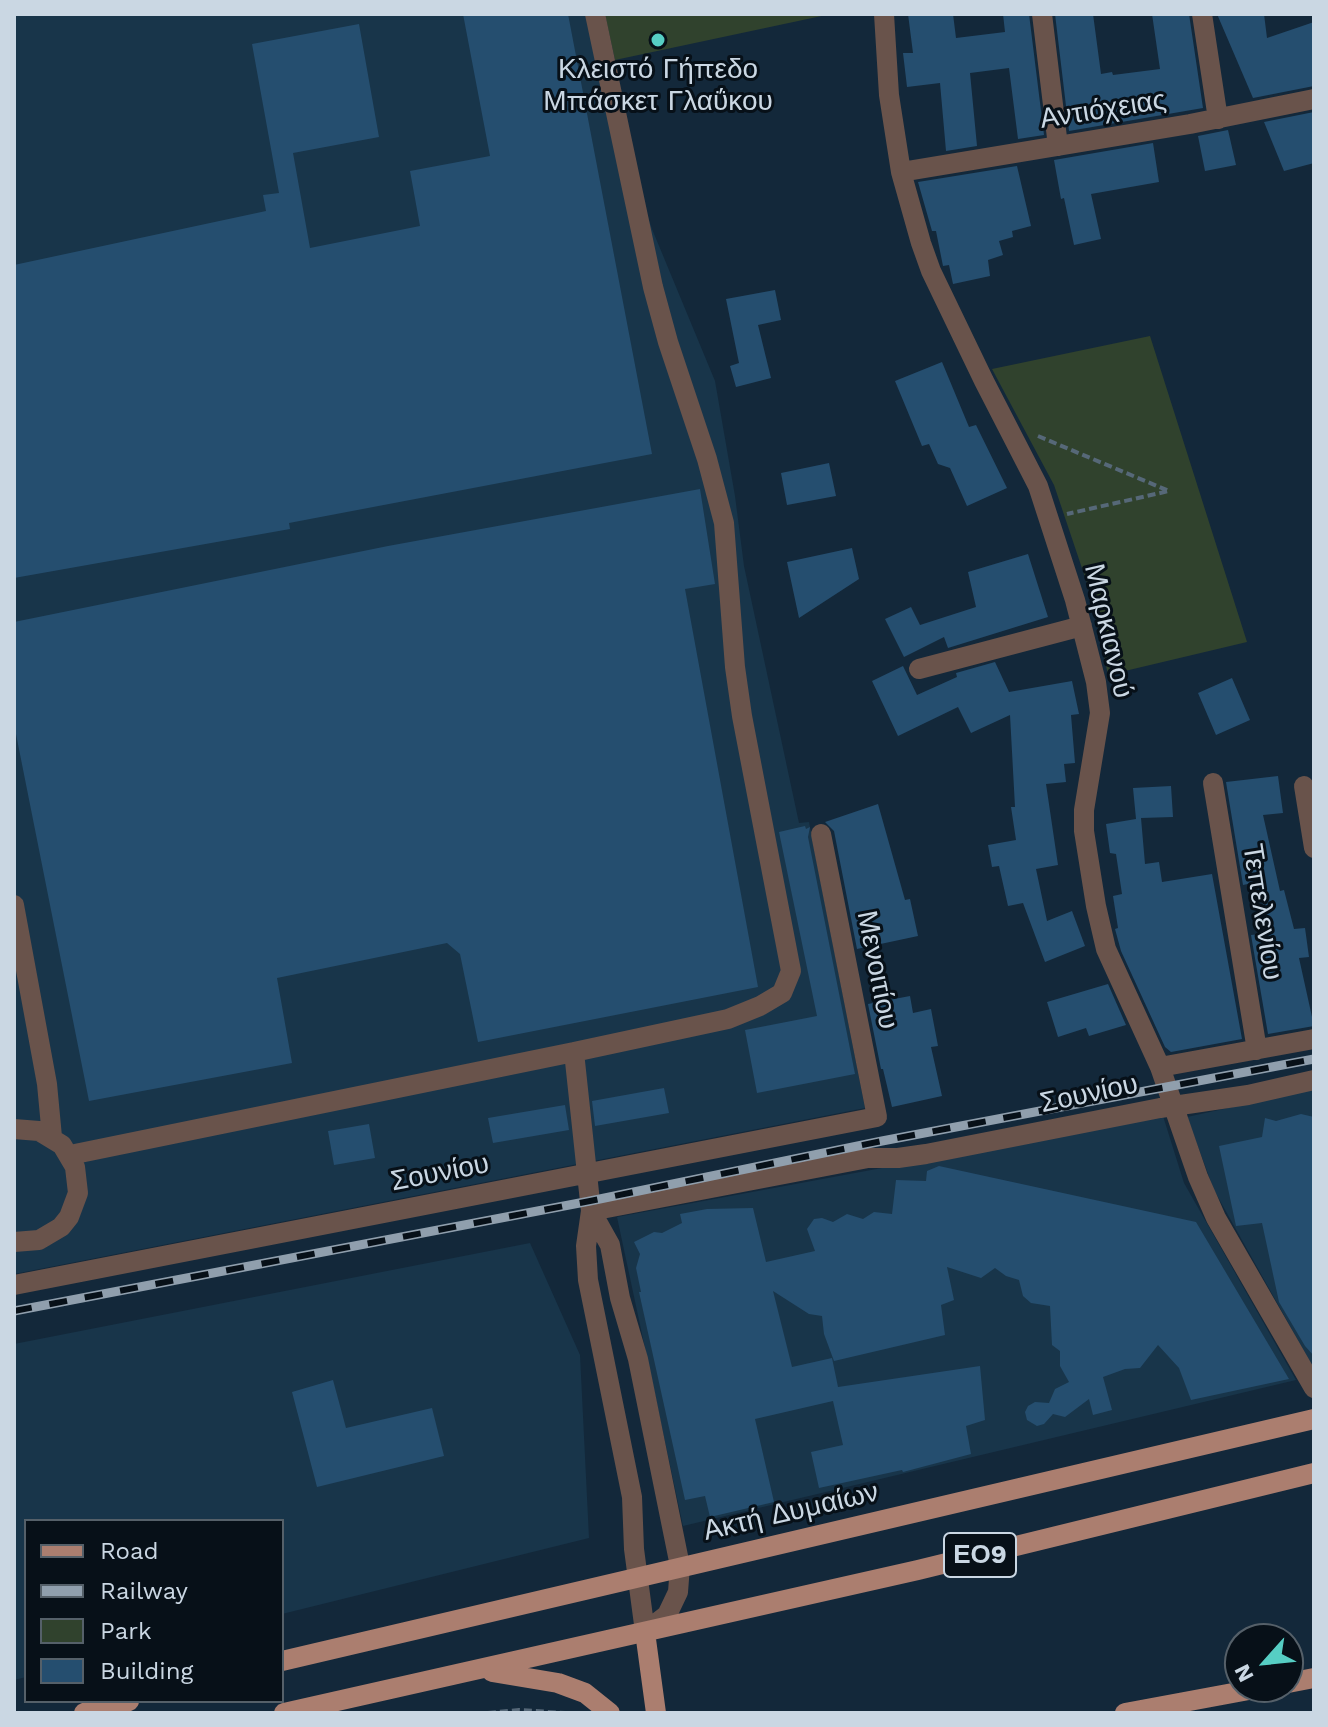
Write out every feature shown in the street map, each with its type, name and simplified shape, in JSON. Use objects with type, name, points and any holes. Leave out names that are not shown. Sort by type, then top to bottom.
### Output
[{"type":"main road","name":"Ακτή Δυμαίων","points":[[284,1661],[1314,1419]]},
{"type":"main road","name":"ΕΟ9","points":[[284,1713],[918,1570],[1314,1473]]},
{"type":"main road","points":[[645,1632],[656,1713]]},
{"type":"main road","points":[[480,1671],[558,1683],[585,1693],[610,1713]]},
{"type":"main road","points":[[1125,1713],[1224,1694]]},
{"type":"main road","points":[[84,1713],[122,1703]]},
{"type":"street","points":[[70,1155],[728,1019],[782,993],[791,971],[742,716],[735,667],[724,523],[653,287],[595,14]]},
{"type":"street","name":"Μαρκιανού","points":[[884,14],[889,95],[901,172],[931,271],[1038,486],[1082,626],[1098,693],[1100,713],[1084,810],[1089,869],[1106,949],[1160,1067],[1198,1177],[1216,1218],[1314,1388]]},
{"type":"street","points":[[1042,14],[1058,146]]},
{"type":"street","points":[[1202,14],[1218,119]]},
{"type":"street","name":"Αντιόχειας","points":[[901,172],[1218,119],[1314,99]]},
{"type":"street","points":[[919,669],[1082,626]]},
{"type":"street","name":"Τεπελενίου","points":[[1213,783],[1257,1050]]},
{"type":"street","points":[[1304,786],[1314,848]]},
{"type":"street","name":"Μενοιτίου","points":[[821,834],[877,1117]]},
{"type":"street","points":[[14,905],[22,986],[47,1084],[52,1137]]},
{"type":"street","name":"Σουνίου","points":[[1160,1067],[1314,1039]]},
{"type":"street","points":[[574,1052],[591,1211],[586,1246],[588,1280],[632,1497],[645,1632]]},
{"type":"street","name":"Σουνίου","points":[[591,1211],[868,1158],[898,1158],[940,1152],[1314,1080]]},
{"type":"street","name":"Σουνίου","points":[[14,1285],[877,1117]]},
{"type":"street","points":[[14,1129],[25,1128],[52,1137],[70,1155],[75,1167],[78,1193],[69,1217],[61,1227],[39,1240],[14,1242]]},
{"type":"street","points":[[591,1211],[610,1245],[620,1298],[638,1359],[680,1566],[678,1592],[667,1615],[645,1632]]},
{"type":"street","points":[[606,1365],[638,1359]]},
{"type":"path","points":[[1006,422],[1169,491],[1050,518]]},
{"type":"path","points":[[488,1713],[519,1710],[565,1713]]},
{"type":"shaded area","points":[[14,14],[605,14],[636,180],[652,229],[715,381],[744,566],[799,823],[809,822],[865,1108],[14,1274]]},
{"type":"shaded area","points":[[1314,1089],[1314,1369],[1214,1190],[1187,1117]]},
{"type":"shaded area","points":[[1163,1116],[1184,1183],[1296,1380],[683,1526],[617,1217]]},
{"type":"shaded area","points":[[530,1243],[580,1355],[589,1538],[284,1614],[284,1519],[24,1519],[24,1678],[14,1680],[14,1344]]},
{"type":"green space","name":"Κλειστό Γήπεδο Μπάσκετ Γλαΰκου","points":[[605,14],[831,14],[615,60]]},
{"type":"green space","points":[[1150,336],[1247,642],[1108,675],[1090,592],[1054,485],[992,369]]},
{"type":"building","points":[[463,14],[568,14],[652,454],[289,523],[290,529],[14,578],[14,265],[266,211],[263,195],[279,193],[252,44],[359,24],[379,137],[293,153],[310,248],[420,226],[410,171],[490,156]]},
{"type":"building","points":[[908,14],[953,14],[956,38],[1005,32],[1003,14],[1029,14],[1044,135],[1018,139],[1009,68],[970,73],[977,146],[946,151],[940,83],[907,87],[903,53],[913,53]]},
{"type":"building","points":[[1055,14],[1093,14],[1101,74],[1112,72],[1113,75],[1160,69],[1152,14],[1189,14],[1203,108],[1069,131]]},
{"type":"building","points":[[1217,14],[1264,14],[1267,38],[1314,22],[1314,86],[1253,98]]},
{"type":"building","points":[[1314,112],[1314,163],[1284,171],[1264,122]]},
{"type":"building","points":[[1228,130],[1236,165],[1205,171],[1198,136]]},
{"type":"building","points":[[1153,143],[1159,182],[1091,194],[1101,239],[1074,245],[1054,160]]},
{"type":"building","points":[[1017,166],[1031,226],[1012,231],[1013,237],[999,241],[1003,255],[988,260],[990,276],[953,284],[949,265],[943,266],[936,231],[932,231],[918,182]]},
{"type":"building","points":[[775,290],[781,320],[758,325],[771,378],[736,387],[730,366],[739,363],[726,299]]},
{"type":"building","points":[[942,362],[969,427],[976,425],[1007,488],[967,506],[950,468],[938,464],[929,444],[922,446],[895,381]]},
{"type":"building","points":[[829,463],[836,496],[787,505],[781,473]]},
{"type":"building","points":[[700,489],[715,584],[685,589],[758,987],[478,1042],[460,954],[447,943],[277,978],[292,1063],[89,1101],[14,724],[14,622],[388,546]]},
{"type":"building","points":[[852,548],[859,579],[799,618],[787,562]]},
{"type":"building","points":[[1028,554],[1048,617],[948,648],[944,637],[904,657],[885,619],[911,607],[920,625],[976,607],[968,572]]},
{"type":"building","points":[[995,662],[1009,692],[1072,681],[1079,714],[1071,715],[1075,763],[1064,764],[1066,782],[1046,784],[1058,865],[1036,869],[1047,921],[1072,911],[1085,946],[1045,962],[1023,903],[1008,906],[999,866],[992,867],[988,845],[1016,840],[1011,807],[1015,807],[1010,715],[971,733],[958,707],[898,736],[872,681],[903,666],[917,695],[957,677],[956,673]]},
{"type":"building","points":[[1232,678],[1250,720],[1216,735],[1198,693]]},
{"type":"building","points":[[1278,776],[1283,813],[1263,815],[1280,891],[1284,890],[1294,929],[1305,928],[1309,957],[1299,958],[1314,1026],[1268,1034],[1251,935],[1270,933],[1257,882],[1243,885],[1226,782]]},
{"type":"building","points":[[1171,786],[1173,817],[1141,818],[1145,864],[1159,862],[1162,882],[1212,874],[1242,1039],[1171,1052],[1165,1047],[1121,951],[1115,929],[1118,928],[1113,896],[1122,894],[1116,854],[1110,853],[1106,824],[1136,819],[1133,788]]},
{"type":"building","points":[[878,804],[905,900],[910,899],[918,936],[857,949],[834,831],[825,822]]},
{"type":"building","points":[[805,826],[806,829],[810,827],[808,837],[855,1074],[757,1093],[745,1030],[817,1016],[779,832]]},
{"type":"building","points":[[1108,984],[1126,1025],[1089,1036],[1086,1028],[1058,1037],[1047,1002]]},
{"type":"building","points":[[910,996],[913,1013],[931,1009],[938,1046],[931,1047],[942,1096],[892,1107],[868,1004]]},
{"type":"building","points":[[664,1088],[669,1113],[595,1126],[592,1101]]},
{"type":"building","points":[[565,1105],[569,1130],[493,1143],[488,1118]]},
{"type":"building","points":[[1301,1114],[1314,1117],[1314,1356],[1279,1302],[1262,1223],[1236,1226],[1219,1146],[1262,1137],[1265,1118],[1276,1121]]},
{"type":"building","points":[[369,1124],[375,1158],[334,1165],[328,1131]]},
{"type":"building","points":[[939,1166],[1196,1222],[1289,1379],[1191,1400],[1179,1368],[1158,1345],[1140,1368],[1125,1369],[1103,1377],[1112,1410],[1093,1415],[1089,1399],[1065,1417],[1053,1414],[1044,1424],[1037,1426],[1027,1420],[1025,1412],[1028,1406],[1035,1402],[1049,1403],[1055,1389],[1069,1382],[1060,1366],[1060,1351],[1052,1345],[1050,1306],[1031,1303],[1023,1296],[1019,1280],[995,1268],[981,1278],[947,1267],[954,1300],[941,1305],[945,1335],[834,1361],[824,1334],[822,1316],[809,1314],[773,1291],[792,1367],[832,1358],[838,1387],[980,1366],[985,1420],[966,1426],[971,1454],[903,1472],[819,1488],[811,1452],[843,1445],[833,1401],[755,1419],[774,1502],[710,1517],[705,1496],[685,1500],[639,1292],[636,1268],[640,1254],[634,1242],[682,1223],[680,1214],[707,1209],[753,1208],[766,1262],[815,1251],[807,1229],[814,1219],[833,1222],[847,1214],[863,1219],[874,1212],[892,1214],[896,1180],[926,1181],[927,1171]]},
{"type":"building","points":[[333,1380],[346,1428],[432,1408],[444,1456],[317,1487],[292,1392]]},
{"type":"railway","points":[[14,1311],[1314,1059]]},
{"type":"place","name":"Κλειστό Γήπεδο Μπάσκετ Γλαΰκου","points":[[658,40]]}]
